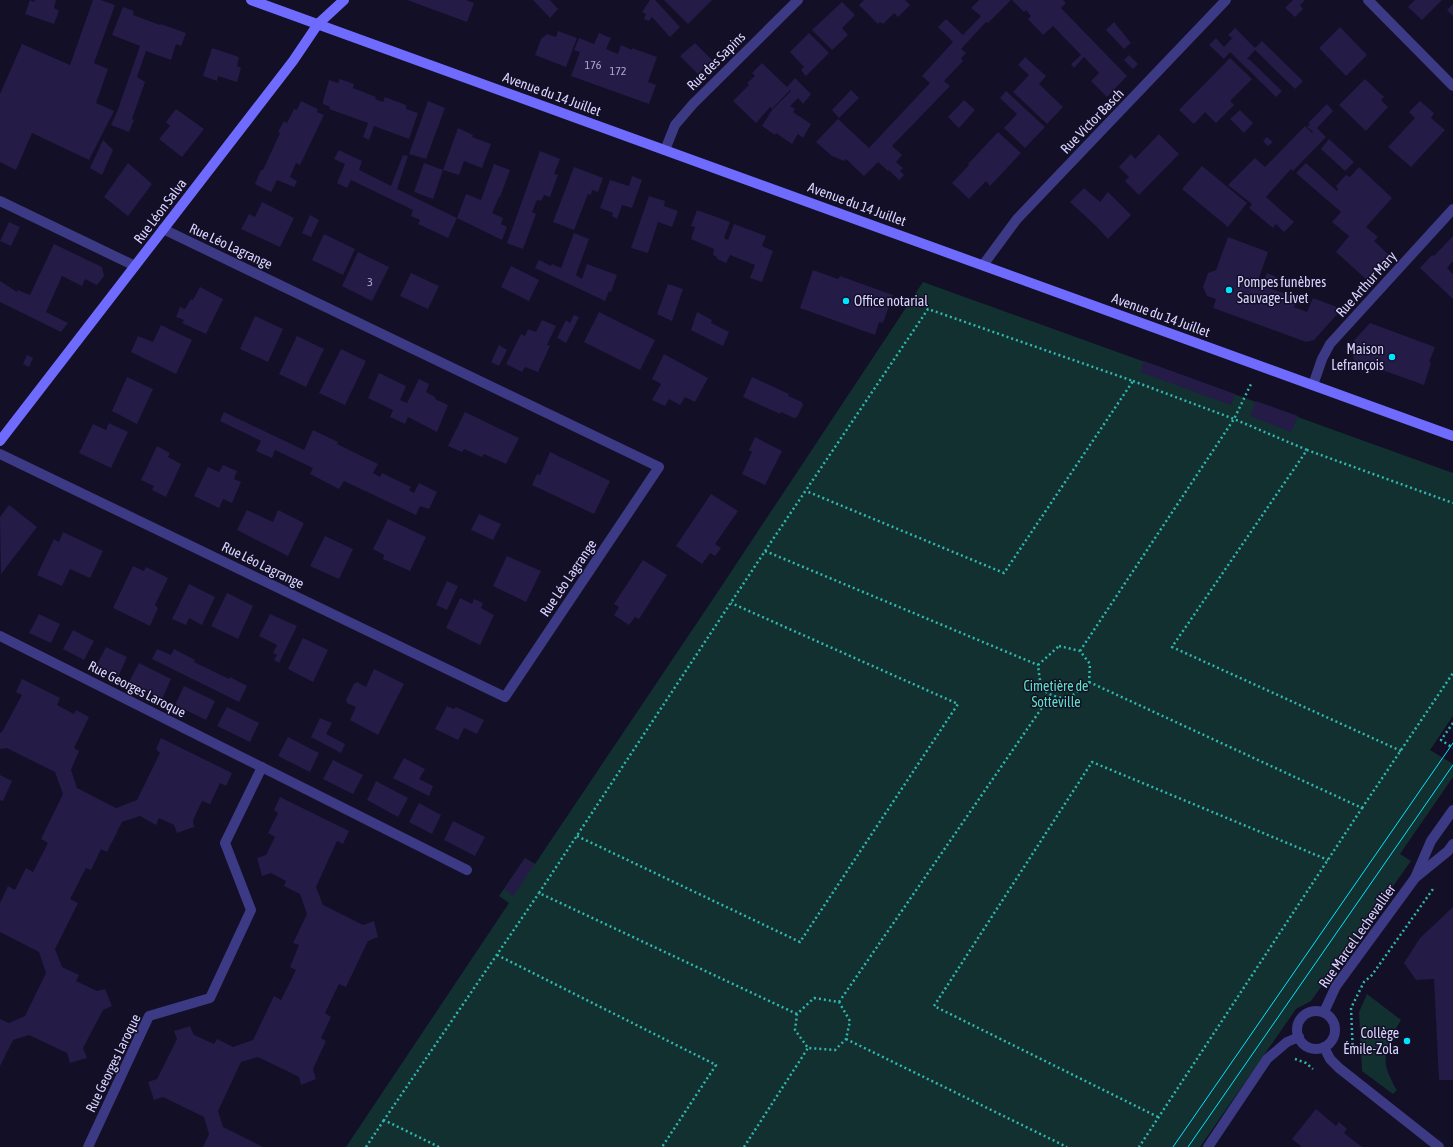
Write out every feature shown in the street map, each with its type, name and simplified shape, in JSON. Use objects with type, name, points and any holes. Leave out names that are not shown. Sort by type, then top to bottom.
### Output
[{"type":"main road","name":"Avenue du 14 Juillet","points":[[251,0],[1453,436]]},
{"type":"main road","name":"Rue Léon Salva","points":[[0,441],[293,61],[318,24],[344,0]]},
{"type":"street","name":"Rue des Sapins","points":[[666,150],[675,125],[693,104],[798,0]]},
{"type":"street","name":"Rue Victor Basch","points":[[983,265],[1017,219],[1226,0]]},
{"type":"street","points":[[1368,0],[1453,86]]},
{"type":"street","points":[[0,202],[136,266]]},
{"type":"street","name":"Rue Arthur Mary","points":[[1312,385],[1322,359],[1330,344],[1453,209]]},
{"type":"street","name":"Rue Léo Lagrange","points":[[0,454],[505,697],[659,467],[162,229]]},
{"type":"street","name":"Rue Georges Laroque","points":[[0,636],[467,870]]},
{"type":"street","name":"Rue Georges Laroque","points":[[88,1147],[149,1016],[210,998],[251,910],[225,843],[262,767]]},
{"type":"street","name":"Rue Marcel Lechevallier","points":[[1324,1012],[1336,986],[1415,878],[1431,841],[1453,810]]},
{"type":"street","name":"Rue Marcel Lechevallier","points":[[1415,878],[1448,851],[1453,844]]},
{"type":"street","points":[[1311,1011],[1324,1012],[1333,1021],[1335,1033],[1333,1038],[1324,1047],[1312,1048],[1307,1046],[1299,1037],[1297,1031],[1298,1024],[1306,1014],[1311,1011]]},
{"type":"street","points":[[1208,1147],[1267,1059],[1287,1042],[1299,1037]]},
{"type":"street","points":[[1324,1047],[1330,1059],[1339,1068],[1439,1147]]},
{"type":"path","points":[[366,1147],[539,893],[765,551],[928,310],[1133,381],[1234,419],[1307,450],[1453,503]]},
{"type":"path","points":[[1080,651],[1234,419],[1261,366]]},
{"type":"path","points":[[806,491],[1004,573],[1133,381]]},
{"type":"path","points":[[1307,450],[1172,647],[1400,750]]},
{"type":"path","points":[[765,551],[1038,665]]},
{"type":"path","points":[[577,836],[800,942],[958,704],[731,603]]},
{"type":"path","points":[[1059,646],[1080,651],[1090,664],[1089,682],[1068,699],[1050,696],[1040,686],[1038,665],[1059,646]]},
{"type":"path","points":[[1139,1147],[1400,750],[1453,674]]},
{"type":"path","points":[[1089,682],[1362,808]]},
{"type":"path","points":[[839,1002],[1050,696]]},
{"type":"path","points":[[1453,723],[1441,740],[1453,748]]},
{"type":"path","points":[[1158,1117],[934,1006],[1092,762],[1328,860]]},
{"type":"path","points":[[539,893],[797,1014]]},
{"type":"path","points":[[497,955],[716,1065],[662,1147]]},
{"type":"path","points":[[814,998],[839,1002],[850,1021],[846,1039],[835,1050],[808,1048],[795,1030],[797,1014],[814,998]]},
{"type":"path","points":[[846,1039],[1067,1147]]},
{"type":"path","points":[[744,1147],[808,1048]]},
{"type":"path","points":[[384,1120],[439,1147]]},
{"type":"green space","name":"Cimetière de Sotteville","points":[[923,282],[1453,473],[1453,716],[1430,750],[1453,764],[1453,777],[1400,854],[1411,861],[1311,1001],[1296,1009],[1200,1147],[346,1147],[509,903],[499,896],[525,858],[535,864]]},
{"type":"green space","points":[[1367,994],[1401,1020],[1389,1042],[1386,1056],[1387,1071],[1397,1090],[1393,1094],[1362,1071],[1359,1012]]},
{"type":"building","points":[[30,0],[34,2],[35,0],[56,0],[54,8],[59,11],[54,24],[25,14]]},
{"type":"building","points":[[93,0],[101,0],[115,5],[94,63],[108,69],[96,103],[114,111],[89,160],[32,133],[16,170],[0,162],[0,94],[22,44],[70,65]]},
{"type":"building","points":[[407,0],[466,0],[474,3],[467,22]]},
{"type":"building","points":[[533,0],[550,0],[558,9],[550,18]]},
{"type":"building","points":[[650,0],[655,0],[680,27],[670,37],[652,17],[649,21],[644,19],[646,14],[642,12]]},
{"type":"building","points":[[664,0],[712,0],[688,24]]},
{"type":"building","points":[[864,0],[905,0],[910,5],[898,17],[894,13],[883,24],[880,22],[878,24],[859,5]]},
{"type":"building","points":[[979,0],[1011,0],[988,23],[986,22],[961,49],[966,53],[961,58],[963,61],[944,81],[950,86],[892,146],[902,155],[896,162],[903,168],[900,171],[904,175],[899,180],[878,162],[864,176],[846,159],[844,161],[832,156],[816,142],[838,119],[869,148],[930,83],[922,76],[953,42],[938,27],[946,19],[963,35],[981,16],[971,8]]},
{"type":"building","points":[[1012,0],[1063,0],[1066,3],[1061,8],[1127,76],[1107,97],[1091,81],[1099,73],[1084,57],[1074,68],[1071,64],[1081,55],[1053,26],[1043,35],[1028,19],[1031,16],[1026,10],[1024,12]]},
{"type":"building","points":[[1293,0],[1305,0],[1300,5],[1303,9],[1295,17],[1285,8]]},
{"type":"building","points":[[1415,0],[1442,0],[1422,20],[1408,7]]},
{"type":"building","points":[[842,2],[855,15],[842,28],[848,35],[832,50],[812,30]]},
{"type":"building","points":[[1453,4],[1453,16],[1447,10]]},
{"type":"building","points":[[123,7],[134,11],[133,15],[186,33],[181,46],[176,44],[171,60],[146,51],[137,77],[145,82],[129,132],[111,125],[140,46],[112,35]]},
{"type":"building","points":[[1114,22],[1131,43],[1124,49],[1106,30]]},
{"type":"building","points":[[1340,27],[1367,55],[1346,76],[1319,48]]},
{"type":"building","points":[[1235,28],[1255,48],[1262,41],[1303,81],[1295,89],[1255,50],[1247,59],[1250,60],[1282,91],[1276,97],[1230,52],[1224,59],[1209,45],[1216,38],[1224,47],[1232,38],[1228,35]]},
{"type":"building","points":[[558,31],[577,38],[566,67],[535,55],[541,39],[547,34],[556,37]]},
{"type":"building","points":[[599,33],[611,38],[606,49],[618,54],[621,45],[632,50],[632,48],[657,57],[648,82],[656,85],[649,104],[571,76],[580,52],[574,50],[579,38],[594,44]]},
{"type":"building","points":[[809,33],[829,53],[806,76],[801,70],[804,67],[790,52]]},
{"type":"building","points":[[695,43],[712,60],[698,74],[680,56]]},
{"type":"building","points":[[212,48],[239,57],[237,66],[241,68],[237,82],[218,76],[217,81],[203,76]]},
{"type":"building","points":[[1129,55],[1138,64],[1133,69],[1124,60]]},
{"type":"building","points":[[1025,57],[1046,76],[1039,84],[1063,107],[1047,124],[1013,92],[1029,75],[1018,65]]},
{"type":"building","points":[[1230,58],[1252,79],[1230,101],[1234,105],[1216,123],[1205,112],[1194,124],[1179,110]]},
{"type":"building","points":[[762,63],[787,87],[795,78],[811,94],[803,104],[798,98],[790,106],[795,109],[793,112],[811,124],[803,138],[798,134],[792,144],[776,133],[775,135],[762,126],[772,110],[791,91],[790,90],[772,109],[770,107],[756,123],[733,101],[749,85],[747,83],[755,76],[752,73]]},
{"type":"building","points":[[340,79],[354,84],[353,88],[376,97],[375,99],[383,102],[385,97],[406,105],[406,109],[418,113],[409,139],[374,126],[369,140],[363,137],[368,123],[329,109],[330,107],[323,104],[329,80],[338,83]]},
{"type":"building","points":[[1365,79],[1384,97],[1381,100],[1388,107],[1366,131],[1339,105]]},
{"type":"building","points":[[851,90],[859,98],[839,118],[832,110]]},
{"type":"building","points":[[1006,91],[1045,127],[1025,148],[1004,128],[1017,114],[1000,98]]},
{"type":"building","points":[[964,100],[975,110],[959,128],[948,117]]},
{"type":"building","points":[[301,101],[318,109],[317,112],[324,115],[300,165],[296,163],[290,177],[297,181],[294,187],[277,180],[271,192],[255,184],[261,170],[263,170],[284,121],[287,123],[294,109],[297,110]]},
{"type":"building","points":[[428,101],[445,108],[426,159],[409,154]]},
{"type":"building","points":[[1420,101],[1434,113],[1431,118],[1445,130],[1411,167],[1388,147],[1415,118],[1409,112]]},
{"type":"building","points":[[1327,104],[1333,111],[1317,128],[1326,137],[1293,171],[1291,169],[1266,197],[1294,222],[1284,232],[1276,224],[1273,228],[1249,208],[1252,204],[1228,185],[1255,158],[1265,167],[1305,126],[1312,133],[1313,132],[1307,127],[1310,124],[1308,123]]},
{"type":"building","points":[[176,109],[204,129],[182,157],[159,139],[170,126],[166,122]]},
{"type":"building","points":[[1240,110],[1253,123],[1244,133],[1230,119]]},
{"type":"building","points":[[458,128],[473,135],[472,137],[491,144],[482,168],[464,161],[459,175],[443,170]]},
{"type":"building","points":[[998,132],[1021,153],[990,186],[986,181],[969,199],[952,183]]},
{"type":"building","points":[[1159,134],[1179,154],[1139,195],[1125,181],[1129,177],[1119,167],[1131,154],[1135,159]]},
{"type":"building","points":[[1267,137],[1273,142],[1268,146],[1263,141]]},
{"type":"building","points":[[1329,139],[1354,162],[1345,171],[1321,149]]},
{"type":"building","points":[[103,140],[113,150],[102,175],[90,168]]},
{"type":"building","points":[[339,150],[362,161],[359,170],[391,186],[403,155],[408,156],[397,189],[457,218],[448,238],[418,224],[420,220],[411,216],[413,210],[351,180],[347,188],[337,183],[345,164],[334,159]]},
{"type":"building","points":[[540,151],[560,159],[554,174],[558,175],[550,197],[544,195],[541,201],[537,200],[532,212],[536,214],[523,249],[507,243]]},
{"type":"building","points":[[128,163],[152,184],[128,216],[104,197]]},
{"type":"building","points":[[424,163],[443,170],[433,199],[414,192]]},
{"type":"building","points":[[1306,163],[1337,191],[1338,189],[1336,186],[1346,175],[1350,177],[1359,167],[1392,198],[1366,227],[1378,237],[1374,241],[1389,255],[1368,281],[1336,252],[1349,236],[1332,222],[1341,212],[1296,173]]},
{"type":"building","points":[[494,164],[510,170],[500,197],[492,213],[503,218],[501,224],[507,227],[502,240],[457,218],[466,194],[481,200]]},
{"type":"building","points":[[1202,166],[1247,203],[1228,227],[1182,189]]},
{"type":"building","points":[[574,167],[603,178],[598,192],[592,190],[591,195],[588,194],[574,230],[553,222]]},
{"type":"building","points":[[632,176],[642,180],[632,208],[622,205],[617,219],[612,216],[613,213],[600,208],[610,180],[629,186]]},
{"type":"building","points":[[1084,188],[1100,202],[1108,192],[1131,215],[1108,239],[1070,202]]},
{"type":"building","points":[[649,196],[665,201],[664,206],[678,211],[672,227],[658,222],[648,253],[631,248]]},
{"type":"building","points":[[262,202],[294,218],[280,247],[241,229],[249,214],[255,217]]},
{"type":"building","points":[[697,210],[730,222],[724,238],[728,240],[734,224],[766,236],[762,246],[773,251],[762,282],[750,278],[755,265],[730,255],[726,263],[717,259],[717,257],[713,255],[714,249],[691,239],[695,227],[691,226]]},
{"type":"building","points":[[310,215],[319,220],[311,237],[302,233]]},
{"type":"building","points":[[9,222],[20,227],[11,246],[0,241]]},
{"type":"building","points":[[574,233],[589,239],[576,275],[582,279],[587,264],[617,275],[611,292],[609,291],[605,301],[535,268],[539,260],[551,266],[552,264],[561,268]]},
{"type":"building","points":[[324,234],[355,249],[343,275],[312,260]]},
{"type":"building","points":[[1453,236],[1453,261],[1447,268],[1453,274],[1453,299],[1420,268]]},
{"type":"building","name":"Pompes funèbres Sauvage-Livet","points":[[1228,237],[1268,252],[1257,284],[1298,298],[1294,307],[1307,312],[1313,298],[1342,309],[1314,340],[1306,342],[1213,308],[1216,299],[1207,296],[1203,287],[1208,273],[1216,270]]},
{"type":"building","points":[[54,244],[102,267],[104,276],[97,285],[85,279],[82,286],[62,276],[46,312],[68,323],[61,332],[0,302],[0,281],[17,292],[18,290],[30,295]]},
{"type":"building","points":[[358,252],[389,267],[372,301],[342,286]]},
{"type":"building","points":[[511,266],[539,280],[529,301],[501,287]]},
{"type":"building","name":"Office notarial","points":[[813,270],[838,279],[840,276],[893,295],[883,323],[879,322],[875,335],[800,308]]},
{"type":"building","points":[[411,273],[439,286],[428,309],[400,296]]},
{"type":"building","points":[[1267,273],[1278,278],[1277,282],[1265,278]]},
{"type":"building","points":[[668,284],[683,289],[672,321],[657,314]]},
{"type":"building","points":[[200,287],[223,299],[206,334],[182,323],[184,320],[176,317],[180,307],[185,309],[191,299],[193,300]]},
{"type":"building","points":[[599,312],[655,340],[640,370],[584,342]]},
{"type":"building","points":[[697,312],[712,320],[711,323],[729,332],[723,346],[691,330]]},
{"type":"building","points":[[574,315],[579,317],[566,343],[557,338],[566,320],[570,323]]},
{"type":"building","points":[[255,316],[283,329],[268,362],[240,349]]},
{"type":"building","points":[[542,320],[556,326],[547,345],[550,346],[538,372],[525,367],[522,372],[506,364],[521,334],[525,336],[528,329],[536,332]]},
{"type":"building","name":"Maison Lefrançois","points":[[1370,323],[1435,347],[1429,362],[1431,363],[1424,385],[1354,360],[1350,345]]},
{"type":"building","points":[[161,325],[192,340],[176,374],[131,352],[138,336],[153,342]]},
{"type":"building","points":[[297,336],[324,349],[306,387],[279,374]]},
{"type":"building","points":[[499,345],[507,350],[499,366],[491,362]]},
{"type":"building","points":[[341,349],[366,361],[345,405],[319,393]]},
{"type":"building","points":[[664,354],[708,378],[695,402],[685,397],[680,405],[669,399],[665,406],[652,400],[661,384],[652,379]]},
{"type":"building","points":[[27,355],[33,358],[29,367],[23,364]]},
{"type":"building","points":[[1144,361],[1235,394],[1231,405],[1140,372]]},
{"type":"building","points":[[379,373],[406,386],[400,400],[407,403],[419,379],[429,384],[426,392],[435,397],[435,399],[448,405],[437,432],[408,417],[405,424],[390,417],[393,410],[368,398]]},
{"type":"building","points":[[127,377],[153,389],[137,424],[112,411]]},
{"type":"building","points":[[752,377],[789,394],[788,396],[802,402],[803,405],[797,417],[794,418],[781,412],[780,414],[743,397]]},
{"type":"building","points":[[1256,401],[1298,416],[1291,432],[1250,416]]},
{"type":"building","points":[[224,412],[304,450],[313,430],[338,442],[337,444],[378,464],[373,473],[380,477],[382,473],[411,487],[409,490],[414,493],[419,483],[437,492],[429,509],[420,506],[416,515],[344,481],[339,489],[310,474],[313,468],[275,450],[272,458],[256,451],[261,441],[220,421]]},
{"type":"building","points":[[465,412],[519,438],[506,464],[484,454],[482,457],[464,449],[462,452],[448,446]]},
{"type":"building","points":[[109,423],[128,432],[111,468],[79,453],[93,424],[106,430]]},
{"type":"building","points":[[755,437],[782,451],[765,485],[742,474],[752,452],[749,450]]},
{"type":"building","points":[[157,446],[170,453],[168,457],[181,464],[166,497],[152,490],[154,486],[141,480]]},
{"type":"building","points":[[550,452],[610,481],[594,514],[532,485],[537,474],[540,475]]},
{"type":"building","points":[[223,465],[237,471],[234,479],[241,482],[232,503],[223,499],[219,508],[194,496],[208,467],[219,472]]},
{"type":"building","points":[[711,494],[738,511],[715,544],[721,548],[715,556],[710,553],[702,564],[676,546]]},
{"type":"building","points":[[9,505],[37,527],[1,574],[0,517]]},
{"type":"building","points":[[247,510],[273,522],[278,510],[304,523],[288,556],[237,530]]},
{"type":"building","points":[[479,514],[501,524],[493,540],[471,530]]},
{"type":"building","points":[[388,519],[426,537],[410,571],[383,559],[384,555],[373,549]]},
{"type":"building","points":[[63,532],[103,551],[90,578],[70,569],[62,586],[37,575],[54,539],[59,542]]},
{"type":"building","points":[[325,536],[353,549],[339,579],[310,566]]},
{"type":"building","points":[[507,556],[541,571],[526,602],[493,586]]},
{"type":"building","points":[[643,560],[667,575],[639,619],[635,617],[629,625],[614,615],[619,607],[614,604]]},
{"type":"building","points":[[133,566],[144,571],[146,567],[168,578],[155,605],[158,608],[150,626],[113,608]]},
{"type":"building","points":[[447,581],[458,586],[447,610],[436,605]]},
{"type":"building","points":[[189,584],[215,597],[202,625],[189,618],[186,625],[172,619]]},
{"type":"building","points":[[227,593],[253,606],[238,639],[211,626]]},
{"type":"building","points":[[460,598],[472,604],[474,599],[483,603],[481,608],[494,615],[480,645],[446,628]]},
{"type":"building","points":[[39,614],[60,624],[51,643],[29,633]]},
{"type":"building","points":[[270,614],[297,626],[279,663],[274,660],[277,655],[273,653],[277,645],[259,636]]},
{"type":"building","points":[[73,630],[94,641],[84,660],[63,649]]},
{"type":"building","points":[[303,638],[328,650],[313,682],[288,669]]},
{"type":"building","points":[[106,647],[127,657],[118,677],[96,666]]},
{"type":"building","points":[[157,649],[171,655],[174,649],[195,660],[194,662],[247,686],[239,702],[152,659]]},
{"type":"building","points":[[139,663],[171,679],[162,699],[129,682]]},
{"type":"building","points":[[374,669],[404,684],[378,735],[350,720],[356,707],[347,703],[346,700],[354,684],[357,682],[366,687]]},
{"type":"building","points":[[22,679],[60,698],[57,705],[74,714],[76,710],[89,717],[74,748],[79,751],[71,770],[77,788],[116,808],[137,800],[160,753],[156,749],[161,738],[232,773],[226,786],[220,783],[210,804],[202,801],[193,820],[194,827],[177,833],[174,825],[159,818],[156,825],[140,816],[122,822],[107,852],[101,849],[91,870],[86,868],[70,899],[78,903],[55,949],[62,967],[79,975],[76,981],[97,991],[105,989],[112,1006],[103,1010],[83,1048],[87,1058],[70,1063],[67,1053],[29,1035],[13,1040],[0,1066],[0,1019],[9,1023],[25,1016],[46,973],[39,952],[0,932],[0,903],[8,886],[15,890],[26,868],[33,872],[48,843],[41,839],[63,794],[55,772],[7,748],[0,749],[0,733],[2,732],[22,695],[16,692]]},
{"type":"building","points":[[184,686],[215,701],[206,720],[175,705]]},
{"type":"building","points":[[447,706],[454,709],[456,707],[484,720],[477,734],[464,728],[458,740],[435,729]]},
{"type":"building","points":[[227,707],[259,723],[250,742],[217,726]]},
{"type":"building","points":[[320,718],[332,723],[326,734],[345,744],[341,753],[311,737]]},
{"type":"building","points":[[288,737],[319,753],[310,772],[278,756]]},
{"type":"building","points":[[404,758],[425,769],[419,779],[433,786],[429,796],[393,778]]},
{"type":"building","points":[[333,760],[363,775],[353,794],[323,779]]},
{"type":"building","points":[[0,775],[12,781],[3,801],[0,800]]},
{"type":"building","points":[[376,781],[408,798],[398,817],[367,800]]},
{"type":"building","points":[[280,797],[349,831],[343,844],[337,841],[316,887],[323,905],[363,925],[374,921],[378,937],[368,941],[346,987],[339,984],[325,1013],[331,1017],[321,1038],[326,1041],[313,1069],[316,1079],[301,1085],[299,1077],[258,1057],[241,1062],[218,1111],[223,1127],[263,1147],[203,1147],[209,1134],[204,1117],[163,1097],[154,1100],[148,1082],[157,1079],[177,1039],[174,1031],[190,1026],[194,1035],[214,1044],[217,1039],[233,1047],[253,1040],[274,996],[281,1000],[296,970],[290,967],[299,945],[293,943],[307,914],[300,894],[284,886],[286,881],[271,873],[262,876],[257,858],[266,855],[275,837],[268,833],[278,813],[274,810]]},
{"type":"building","points":[[419,803],[441,815],[432,834],[409,822]]},
{"type":"building","points":[[453,821],[485,837],[475,856],[444,840]]},
{"type":"building","points":[[525,858],[534,865],[513,896],[504,889]]},
{"type":"building","points":[[1453,907],[1453,1080],[1439,1080],[1434,979],[1416,980],[1404,963],[1420,938]]},
{"type":"building","points":[[1316,1109],[1336,1126],[1339,1122],[1347,1129],[1344,1133],[1362,1147],[1302,1147],[1292,1139]]},
{"type":"tram line","points":[[1173,1147],[1453,743]]},
{"type":"tram line","points":[[1188,1147],[1453,765]]},
{"type":"place","name":"Pompes funèbres Sauvage-Livet","points":[[1229,290]]},
{"type":"place","name":"Office notarial","points":[[846,301]]},
{"type":"place","name":"Maison Lefrançois","points":[[1392,357]]},
{"type":"place","name":"Collège Émile-Zola","points":[[1407,1041]]}]
